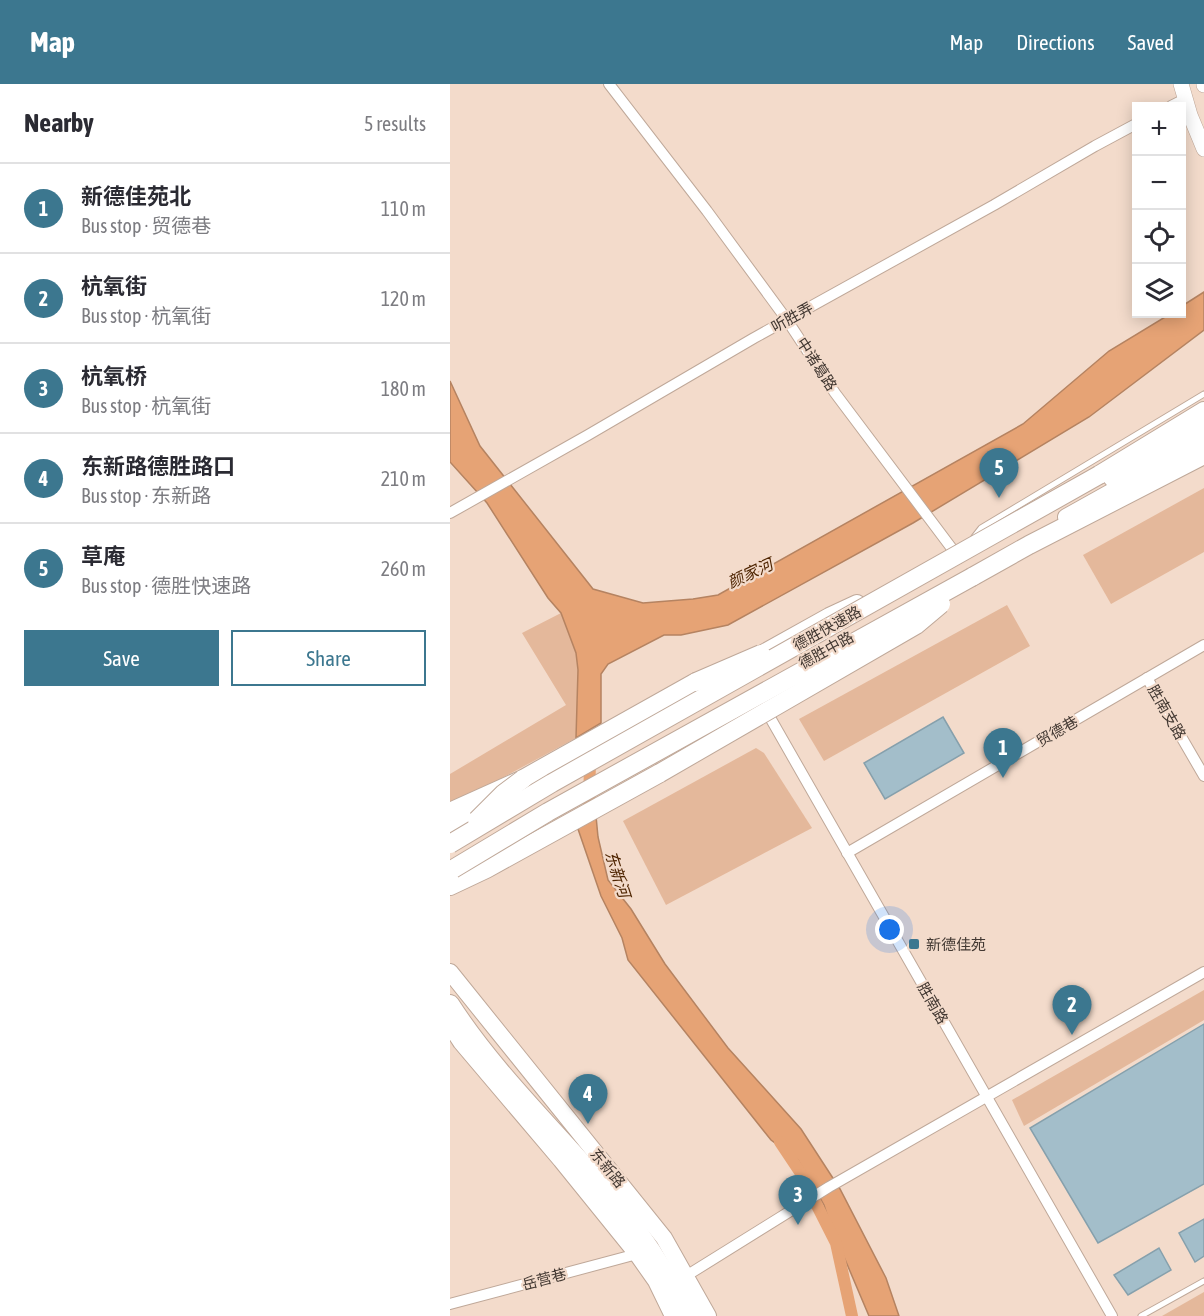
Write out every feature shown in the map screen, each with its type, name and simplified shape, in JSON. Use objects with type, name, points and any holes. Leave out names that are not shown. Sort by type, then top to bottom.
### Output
[{"type":"highway","name":"德胜快速路","points":[[450,844],[552,783],[1098,475],[1204,411]]},
{"type":"highway","name":"德胜快速路","points":[[450,872],[548,812],[1029,544],[1204,455]]},
{"type":"highway","points":[[450,886],[486,869],[660,773],[916,625],[972,577]]},
{"type":"highway","points":[[450,812],[523,779],[696,682],[846,618]]},
{"type":"highway","points":[[450,849],[484,813],[523,779]]},
{"type":"highway","points":[[450,1004],[515,1087],[608,1194],[642,1238],[690,1316]]},
{"type":"highway","points":[[450,1020],[474,1036]]},
{"type":"main road","points":[[1181,84],[1204,149]]},
{"type":"main road","name":"德胜中路","points":[[450,830],[829,616],[959,558],[1103,484],[1204,424]]},
{"type":"main road","name":"德胜中路","points":[[450,864],[968,570],[1204,440]]},
{"type":"main road","name":"东新路","points":[[450,972],[664,1238],[708,1316]]},
{"type":"main road","name":"东新路","points":[[450,1025],[461,1042],[638,1254],[656,1281],[673,1316]]},
{"type":"street","name":"中诸葛路","points":[[609,84],[788,320],[835,393],[959,558]]},
{"type":"street","points":[[1179,102],[1185,99]]},
{"type":"street","name":"听胜弄","points":[[450,513],[1132,127]]},
{"type":"street","name":"贸德巷","points":[[847,853],[1204,645]]},
{"type":"street","name":"胜南支路","points":[[1147,678],[1204,776]]},
{"type":"street","name":"胜南路","points":[[755,690],[1112,1316]]},
{"type":"street","points":[[686,1276],[796,1206],[1204,972]]},
{"type":"street","name":"岳营巷","points":[[450,1304],[638,1254]]},
{"type":"lane","points":[[959,558],[981,528],[1204,394]]},
{"type":"lane","points":[[1141,1316],[1204,1281]]},
{"type":"shaded area","points":[[1204,292],[1204,330],[1089,417],[913,523],[728,625],[681,635],[664,635],[608,664],[601,674],[601,723],[576,738],[578,670],[576,653],[561,613],[548,598],[487,503],[450,462],[450,381],[480,446],[593,589],[643,603],[718,595],[1023,424],[1109,351],[1163,318],[1186,318],[1186,303]]},
{"type":"shaded area","points":[[1204,488],[1204,552],[1111,604],[1083,555]]},
{"type":"shaded area","points":[[1007,605],[1030,646],[824,761],[799,719]]},
{"type":"shaded area","points":[[561,613],[576,653],[578,670],[576,738],[469,796],[450,803],[450,774],[566,705],[522,633]]},
{"type":"shaded area","points":[[756,748],[764,753],[812,828],[666,905],[623,821]]},
{"type":"shaded area","points":[[596,816],[598,837],[608,880],[631,909],[665,964],[728,1048],[801,1129],[840,1189],[886,1278],[899,1316],[869,1316],[824,1205],[798,1160],[771,1140],[628,960],[622,938],[601,896],[577,826]]},
{"type":"shaded area","points":[[1204,990],[1204,1020],[1024,1126],[1012,1100]]},
{"type":"shaded area","points":[[1204,1292],[1204,1316],[1162,1316]]},
{"type":"building","points":[[943,717],[964,753],[885,799],[864,763]]},
{"type":"building","points":[[1204,1024],[1204,1184],[1098,1243],[1030,1128]]},
{"type":"building","points":[[1204,1219],[1204,1256],[1195,1262],[1179,1233]]},
{"type":"building","points":[[1159,1248],[1171,1270],[1128,1295],[1114,1275]]},
{"type":"waterway","name":"东新河","points":[[589,817],[590,757]]},
{"type":"waterway","name":"东新河","points":[[780,1142],[800,1172],[836,1243],[852,1316]]},
{"type":"place","name":"草庵","points":[[999,498]]},
{"type":"place","name":"新德佳苑北","points":[[1003,778]]},
{"type":"place","name":"新德佳苑","points":[[914,944]]},
{"type":"place","name":"杭氧街","points":[[1072,1035]]},
{"type":"place","name":"东新路德胜路口","points":[[588,1124]]},
{"type":"place","name":"杭氧桥","points":[[798,1225]]},
{"type":"water label","name":"颜家河","points":[[750,573]]}]
